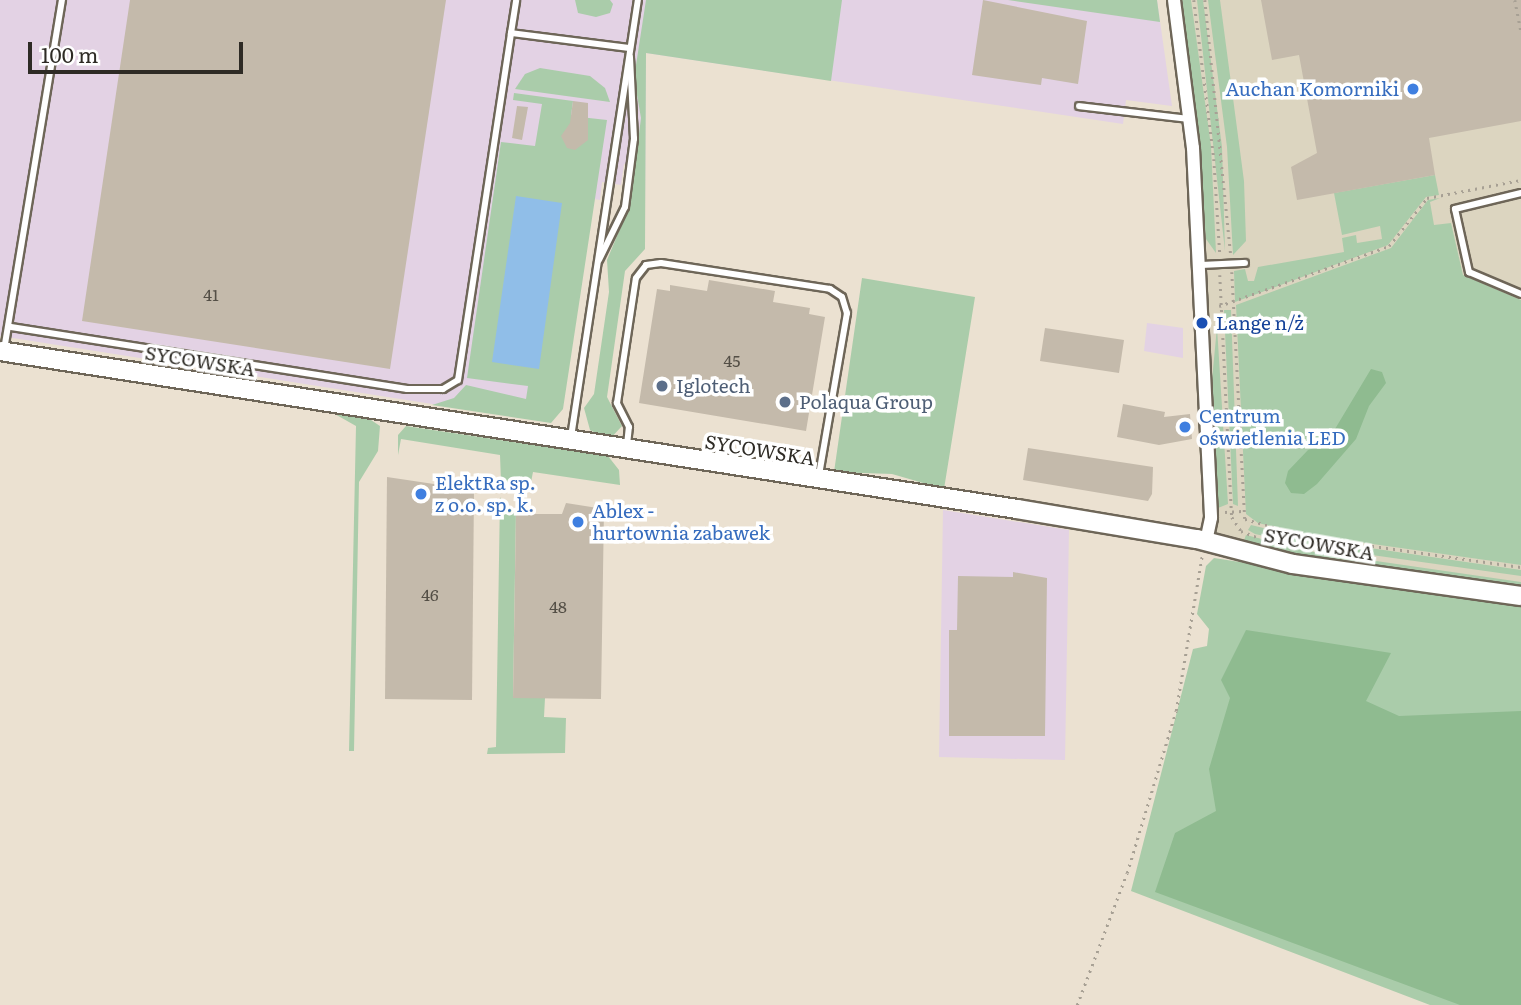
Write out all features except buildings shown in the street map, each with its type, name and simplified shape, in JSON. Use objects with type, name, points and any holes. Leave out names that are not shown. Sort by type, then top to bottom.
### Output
[{"type":"street","points":[[1174,0],[1189,119],[1199,265],[1211,512],[1206,541]]},
{"type":"street","name":"SYCOWSKA","points":[[2,351],[1206,541],[1293,564],[1518,597]]},
{"type":"lane","points":[[2,351],[11,327],[62,0]]},
{"type":"lane","points":[[11,327],[407,389],[443,389],[458,380],[516,0]]},
{"type":"lane","points":[[571,441],[638,0]]},
{"type":"lane","points":[[510,33],[630,48]]},
{"type":"lane","points":[[598,261],[625,207],[634,139],[630,48]]},
{"type":"lane","points":[[1079,106],[1189,119]]},
{"type":"lane","points":[[1521,192],[1455,209],[1468,270],[1521,294]]},
{"type":"lane","points":[[626,450],[629,426],[617,403],[636,278],[646,265],[661,263],[830,289],[842,298],[847,313],[818,480]]},
{"type":"lane","points":[[1199,265],[1245,263]]},
{"type":"path","points":[[1194,0],[1214,159],[1231,511],[1241,531],[1314,550]]},
{"type":"path","points":[[1205,0],[1234,304],[1242,510],[1255,524],[1291,533],[1521,568]]},
{"type":"path","points":[[1515,0],[1521,31]]},
{"type":"path","points":[[1220,306],[1234,304],[1389,246],[1427,198],[1521,180]]},
{"type":"path","points":[[1211,512],[1242,510]]},
{"type":"path","points":[[1077,1005],[1128,873],[1182,689],[1206,541]]},
{"type":"shaded area","points":[[0,0],[1157,0],[1172,106],[1126,100],[1123,124],[646,53],[645,208],[630,205],[636,166],[624,164],[621,185],[602,182],[600,200],[594,199],[564,384],[521,418],[0,336]]},
{"type":"shaded area","points":[[1174,0],[1521,0],[1521,596],[1206,541],[1193,148]]},
{"type":"shaded area","points":[[1147,323],[1183,328],[1183,358],[1144,351]]},
{"type":"shaded area","points":[[943,510],[1069,530],[1065,760],[939,757]]},
{"type":"green space","points":[[575,0],[610,0],[613,4],[610,13],[596,17],[578,13]]},
{"type":"green space","points":[[646,0],[842,0],[831,81],[646,53],[645,249],[625,271],[607,397],[622,426],[609,440],[590,430],[584,408],[594,394],[609,292],[607,260],[630,205],[641,118],[634,78]]},
{"type":"green space","points":[[1008,0],[1157,0],[1160,22]]},
{"type":"green space","points":[[1182,0],[1191,0],[1211,146],[1216,253],[1206,239]]},
{"type":"green space","points":[[1197,0],[1203,0],[1222,147],[1225,251]]},
{"type":"green space","points":[[1208,0],[1220,0],[1244,181],[1246,241],[1233,255],[1227,147]]},
{"type":"green space","points":[[540,68],[590,76],[605,88],[610,102],[515,89],[525,74]]},
{"type":"green space","points":[[514,93],[573,101],[571,116],[607,120],[563,409],[551,423],[432,405],[454,398],[466,385],[526,399],[528,386],[467,378],[501,142],[535,146],[542,104],[513,100]]},
{"type":"green space","points":[[1435,175],[1439,195],[1426,197],[1388,245],[1235,302],[1234,271],[1245,269],[1248,281],[1254,281],[1258,267],[1344,252],[1342,238],[1356,235],[1357,243],[1382,239],[1380,226],[1342,235],[1334,193]]},
{"type":"green space","points":[[1440,198],[1430,202],[1434,225],[1451,223],[1463,275],[1521,300],[1521,565],[1316,536],[1258,523],[1246,514],[1236,305],[1391,248],[1428,200]]},
{"type":"green space","points":[[862,278],[975,297],[944,489],[892,474],[834,472]]},
{"type":"green space","points":[[1224,310],[1231,310],[1238,506],[1233,504]]},
{"type":"green space","points":[[1217,327],[1228,504],[1218,508],[1212,380]]},
{"type":"green space","points":[[1371,369],[1382,372],[1386,383],[1369,406],[1356,439],[1317,484],[1304,494],[1291,493],[1285,483],[1288,471],[1308,450],[1326,444]]},
{"type":"green space","points":[[333,413],[365,416],[380,426],[378,451],[359,482],[354,751],[349,751],[356,426]]},
{"type":"green space","points":[[406,426],[608,456],[619,470],[620,485],[533,472],[531,482],[501,482],[500,455],[401,439],[398,455],[398,435]]},
{"type":"green space","points":[[500,497],[505,508],[516,509],[513,697],[545,698],[544,717],[566,718],[565,753],[487,754],[488,748],[496,747]]},
{"type":"green space","points":[[1251,525],[1315,540],[1521,570],[1521,576],[1315,547],[1255,534],[1248,530]]},
{"type":"green space","points":[[1246,535],[1314,552],[1521,582],[1521,589],[1279,553],[1243,543]]},
{"type":"green space","points":[[1214,558],[1521,606],[1521,1005],[1430,1005],[1131,891],[1193,649],[1207,646],[1209,629],[1197,614],[1206,566]]},
{"type":"green space","points":[[1246,630],[1391,653],[1366,701],[1399,716],[1521,711],[1521,1005],[1460,1005],[1155,892],[1175,833],[1216,811],[1209,769],[1230,698],[1221,680]]},
{"type":"water","points":[[516,196],[562,203],[539,369],[492,362]]},
{"type":"place","name":"Auchan Komorniki","points":[[1413,89]]},
{"type":"place","name":"Lange n/ż","points":[[1202,323]]},
{"type":"place","name":"Iglotech","points":[[662,386]]},
{"type":"place","name":"Polaqua Group","points":[[785,402]]},
{"type":"place","name":"Centrum oświetlenia LED","points":[[1185,427]]},
{"type":"place","name":"ElektRa sp. z o.o. sp. k.","points":[[421,494]]},
{"type":"place","name":"Ablex - hurtownia zabawek","points":[[578,522]]}]
